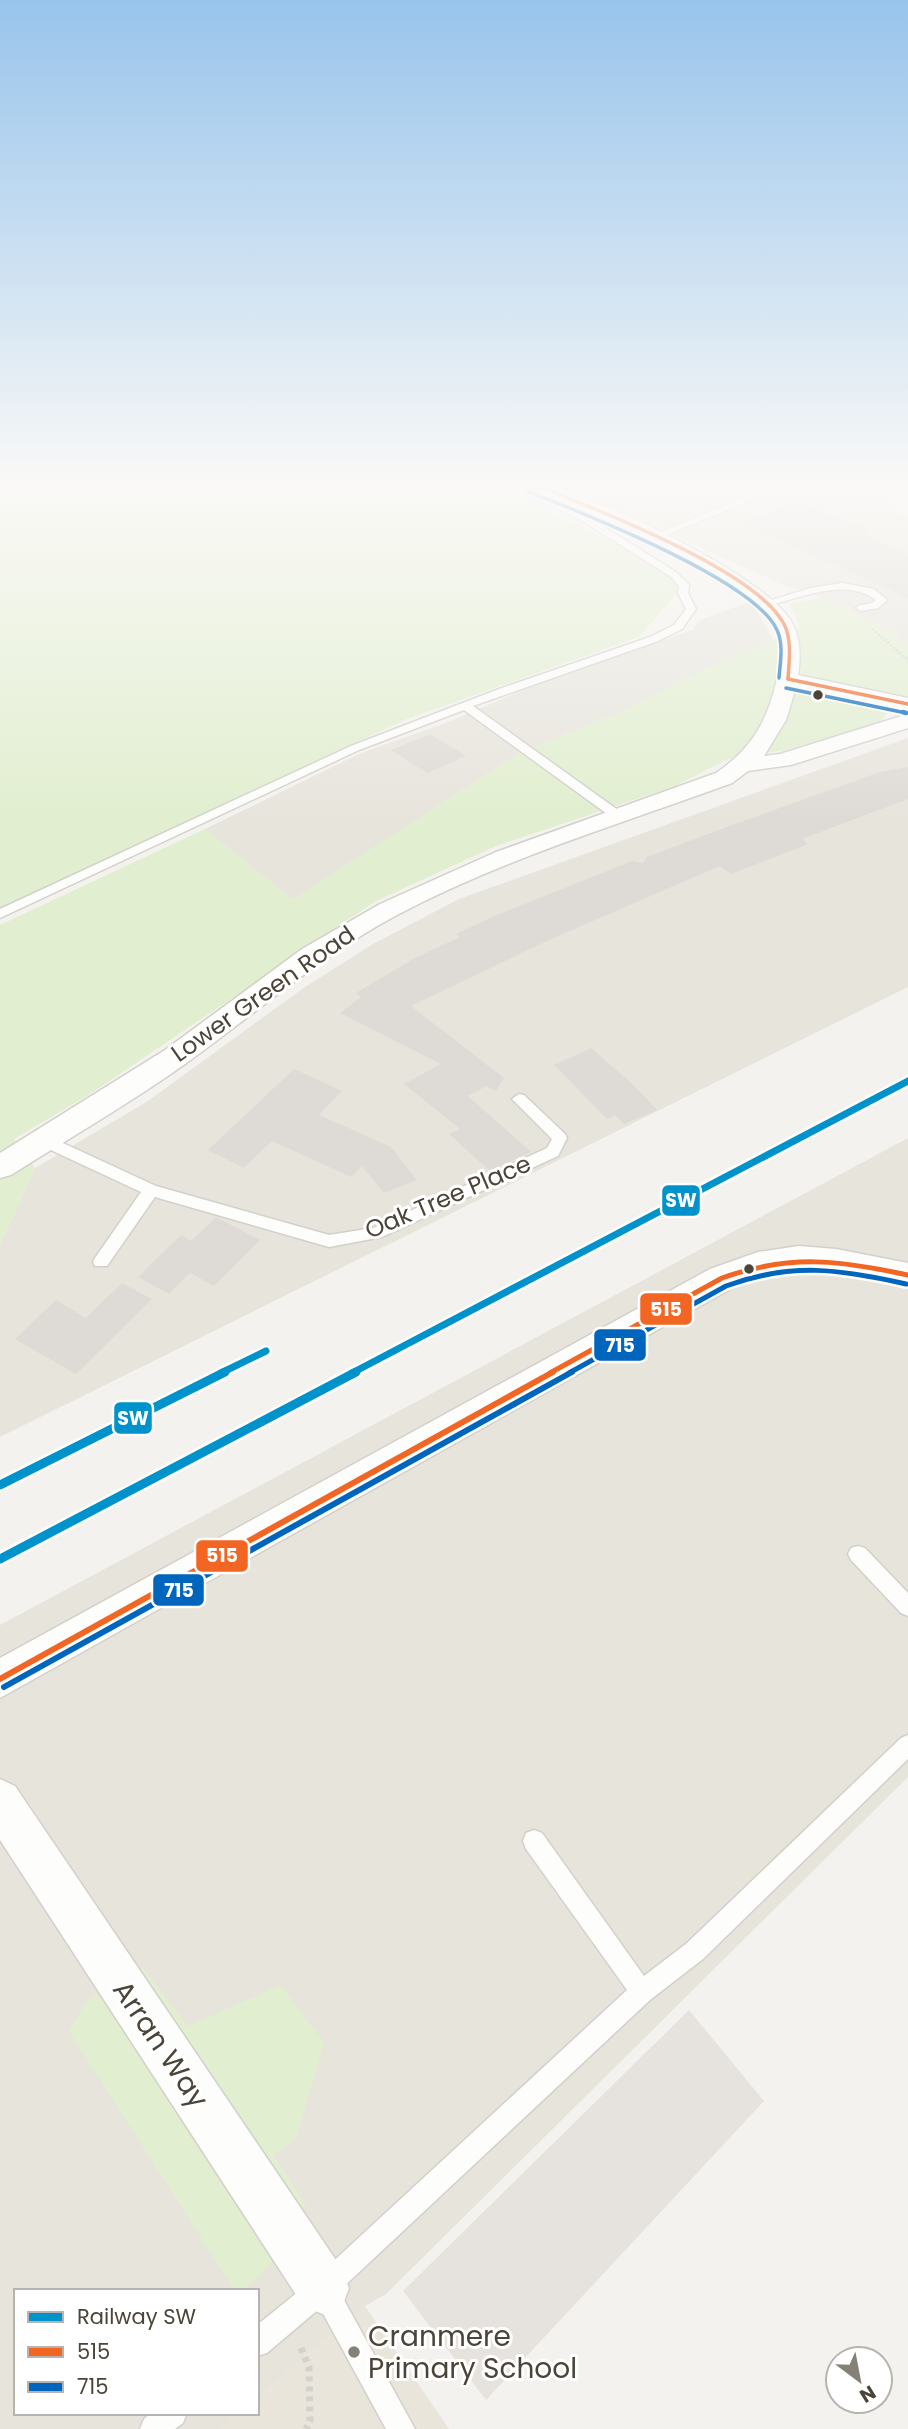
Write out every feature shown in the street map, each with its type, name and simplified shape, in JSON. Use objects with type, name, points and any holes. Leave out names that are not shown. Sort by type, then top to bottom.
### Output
[{"type":"street","points":[[744,765],[775,728],[789,679],[790,650],[783,624],[767,603],[757,596]]},
{"type":"street","points":[[789,679],[908,704]]},
{"type":"street","points":[[744,765],[783,760],[908,721]]},
{"type":"street","name":"Lower Green Road","points":[[0,1167],[175,1057],[345,933],[388,909],[493,862],[689,793],[744,765]]},
{"type":"street","points":[[0,1679],[722,1278],[764,1263],[806,1259],[850,1263],[908,1275]]},
{"type":"street","name":"Arran Way","points":[[0,1801],[323,2288]]},
{"type":"lane","points":[[0,914],[355,748],[653,639],[678,627],[691,610],[685,596]]},
{"type":"lane","points":[[767,603],[796,596]]},
{"type":"lane","points":[[862,608],[875,606],[882,600],[878,596]]},
{"type":"lane","points":[[466,706],[618,816]]},
{"type":"lane","name":"Oak Tree Place","points":[[45,1141],[151,1190],[328,1241],[376,1233],[553,1152],[560,1138],[519,1099]]},
{"type":"lane","points":[[102,1262],[151,1190]]},
{"type":"lane","points":[[858,1554],[908,1607]]},
{"type":"lane","points":[[259,2341],[323,2288],[642,1992],[695,1951],[908,1745]]},
{"type":"lane","points":[[534,1841],[642,1992]]},
{"type":"lane","points":[[323,2288],[401,2429]]},
{"type":"lane","points":[[154,2429],[171,2415]]},
{"type":"path","points":[[288,2318],[309,2367],[310,2426]]},
{"type":"shaded area","points":[[819,596],[908,596],[908,647],[895,632]]},
{"type":"shaded area","points":[[751,601],[773,640],[683,679],[630,708],[518,754],[293,900],[205,829],[361,753],[443,724],[564,673],[693,630],[698,621]]},
{"type":"shaded area","points":[[908,738],[908,987],[0,1437],[0,1245],[35,1168],[148,1101],[305,987],[373,944],[459,899]]},
{"type":"shaded area","points":[[908,1138],[908,1777],[386,2294],[365,2306],[259,2397],[259,2289],[14,2289],[14,2415],[238,2415],[222,2429],[0,2429],[0,1625]]},
{"type":"shaded area","points":[[689,2010],[764,2101],[486,2400],[403,2291]]},
{"type":"shaded area","name":"Cranmere Primary School","points":[[365,2306],[449,2429],[222,2429],[238,2415],[259,2415],[259,2397]]},
{"type":"green space","points":[[0,596],[674,596],[639,637],[407,719],[0,909]]},
{"type":"green space","points":[[821,597],[895,632],[908,647],[908,699],[891,708],[880,722],[785,750],[728,759],[675,786],[496,846],[376,901],[90,1094],[14,1139],[35,1168],[0,1245],[0,925],[205,829],[293,900],[518,754],[630,708],[683,679],[800,628],[790,604]]},
{"type":"green space","points":[[143,1968],[188,2026],[281,1985],[324,2043],[296,2139],[273,2155],[306,2205],[275,2259],[244,2289],[234,2289],[69,2031],[87,2000]]},
{"type":"building","points":[[430,734],[466,756],[427,773],[391,750]]},
{"type":"building","points":[[908,767],[908,799],[802,839],[808,844],[731,874],[720,866],[549,940],[411,1006],[504,1078],[496,1091],[486,1086],[468,1096],[531,1152],[490,1171],[449,1134],[460,1129],[404,1084],[441,1064],[340,1013],[361,997],[356,993],[415,958],[460,937],[456,934],[492,917],[632,861],[643,863],[647,857],[724,828],[880,772]]},
{"type":"building","points":[[591,1048],[657,1110],[624,1124],[615,1115],[607,1119],[554,1065]]},
{"type":"building","points":[[294,1069],[342,1091],[319,1115],[391,1147],[417,1180],[384,1193],[362,1166],[351,1177],[272,1141],[244,1168],[208,1150]]},
{"type":"building","points":[[216,1217],[260,1240],[214,1286],[190,1273],[169,1294],[138,1277],[181,1235],[191,1241]]},
{"type":"building","points":[[122,1283],[152,1299],[76,1374],[15,1339],[56,1300],[86,1318]]},
{"type":"rail line","name":"SW","points":[[0,1559],[908,1081]]},
{"type":"rail line","name":"SW","points":[[0,1485],[266,1351]]},
{"type":"transit line","name":"715","points":[[743,596],[757,607],[778,632],[781,651],[779,678]]},
{"type":"transit line","name":"515","points":[[758,596],[782,621],[788,634],[788,679]]},
{"type":"transit line","name":"515","points":[[788,679],[908,704]]},
{"type":"transit line","name":"715","points":[[786,688],[906,713]]},
{"type":"transit line","name":"515","points":[[0,1679],[722,1278],[771,1263],[815,1260],[908,1275]]},
{"type":"transit line","name":"715","points":[[4,1687],[726,1286],[773,1272],[816,1268],[906,1284]]},
{"type":"place","name":"Cranmere Primary School","points":[[354,2352]]}]
